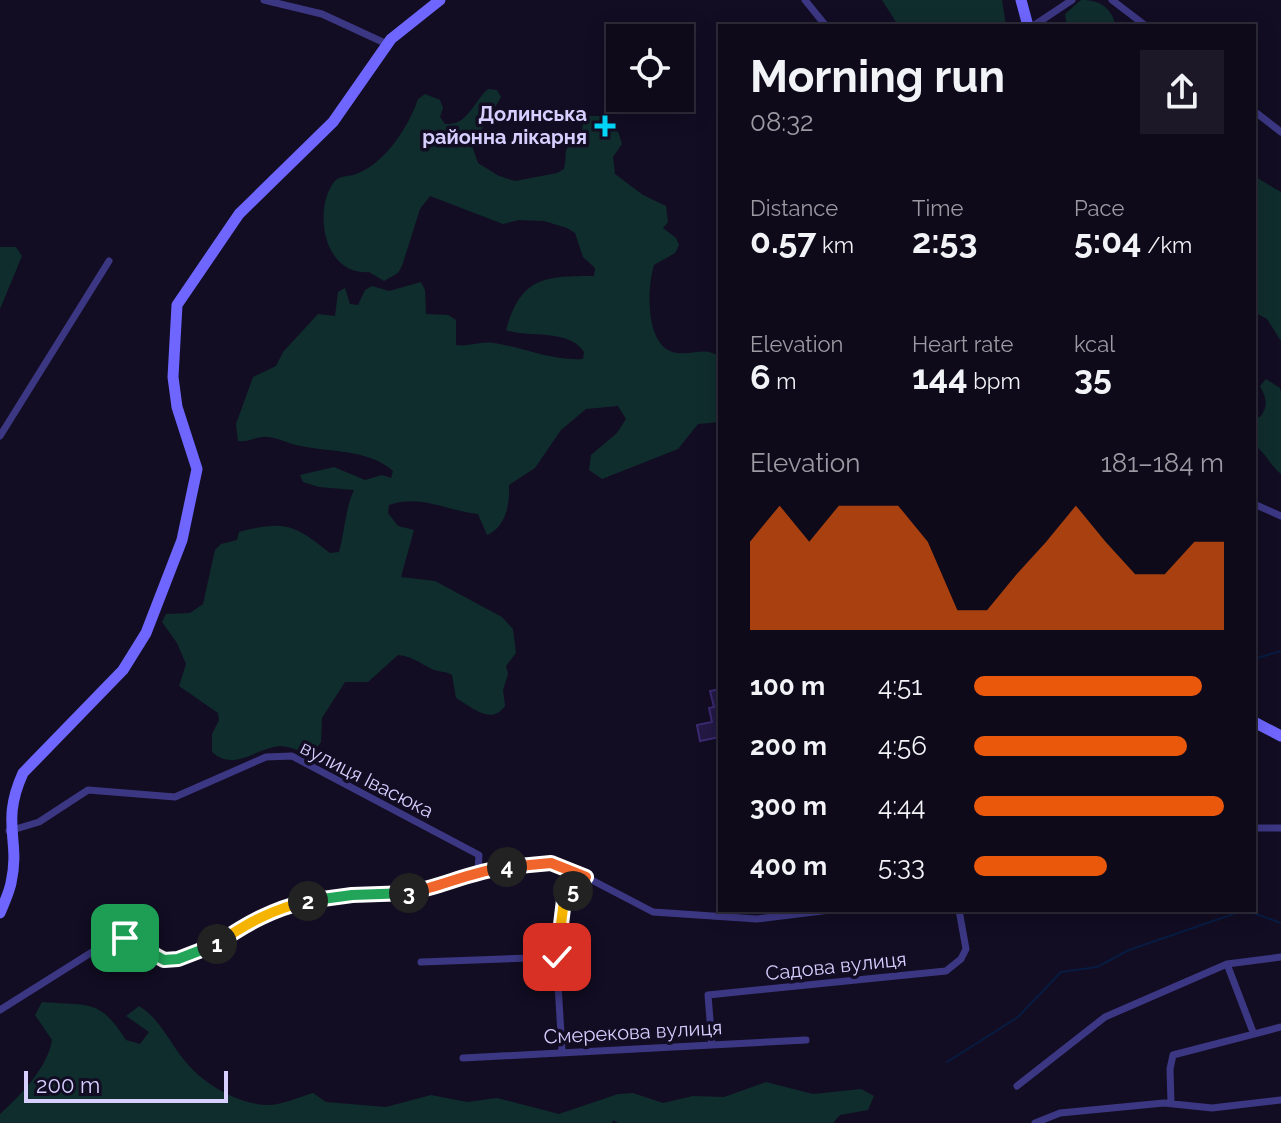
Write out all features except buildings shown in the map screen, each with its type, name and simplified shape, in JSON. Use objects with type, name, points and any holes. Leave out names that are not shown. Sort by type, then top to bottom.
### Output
[{"type":"street","points":[[264,0],[322,14],[387,44]]},
{"type":"street","points":[[0,913],[12,882],[6,810],[12,791],[23,773],[123,670],[146,633],[182,540],[197,469],[177,407],[173,377],[177,305],[239,214],[333,122],[387,44],[440,0]]},
{"type":"street","points":[[805,0],[824,24]]},
{"type":"street","points":[[1021,0],[1029,24]]},
{"type":"street","points":[[1033,24],[1072,0]]},
{"type":"street","points":[[1112,0],[1143,24]]},
{"type":"street","points":[[1256,113],[1281,132]]},
{"type":"street","points":[[0,436],[109,261]]},
{"type":"street","points":[[1256,505],[1281,516]]},
{"type":"street","points":[[1256,723],[1281,736]]},
{"type":"street","name":"вулиця Івасюка","points":[[7,832],[39,822],[88,790],[180,796],[266,757],[292,756],[479,855],[478,870]]},
{"type":"street","points":[[1256,828],[1281,828]]},
{"type":"street","points":[[0,1010],[116,937],[130,940],[164,960],[178,959],[218,944],[245,924],[277,908],[352,895],[397,895],[435,888],[478,870],[551,863],[586,877],[653,912],[757,919],[814,912]]},
{"type":"street","points":[[562,1051],[557,957],[564,900],[586,877]]},
{"type":"street","name":"Садова вулиця","points":[[712,1045],[708,995],[946,971],[961,959],[966,949],[959,912]]},
{"type":"street","points":[[421,962],[557,957]]},
{"type":"street","points":[[1017,1086],[1105,1017],[1227,964],[1281,957]]},
{"type":"street","points":[[1227,964],[1253,1032]]},
{"type":"street","points":[[1171,1103],[1173,1055],[1281,1027]]},
{"type":"street","name":"Смерекова вулиця","points":[[463,1058],[806,1040]]},
{"type":"street","points":[[1035,1123],[1060,1113],[1171,1103],[1212,1108],[1281,1100]]},
{"type":"green space","points":[[882,0],[1002,0],[1006,24],[900,24]]},
{"type":"green space","points":[[1081,0],[1094,1],[1104,6],[1115,24],[1067,24],[1065,14]]},
{"type":"green space","points":[[488,89],[497,90],[501,97],[472,146],[478,163],[499,176],[515,181],[564,169],[567,148],[581,138],[583,123],[589,116],[606,116],[617,128],[622,144],[613,157],[615,174],[643,195],[666,206],[668,222],[663,228],[676,238],[679,245],[675,253],[654,265],[650,302],[654,330],[667,349],[678,353],[704,351],[718,356],[718,422],[698,424],[678,449],[602,479],[589,470],[591,455],[617,433],[626,419],[618,406],[586,409],[561,430],[535,468],[509,485],[509,500],[503,521],[487,535],[478,514],[423,502],[389,505],[388,513],[398,526],[414,530],[401,577],[435,581],[502,617],[513,629],[516,653],[506,666],[505,706],[500,712],[488,715],[475,710],[456,698],[452,675],[398,655],[368,682],[345,682],[322,718],[321,742],[311,755],[280,746],[237,759],[220,758],[212,752],[212,734],[219,720],[218,713],[179,686],[186,664],[177,643],[162,622],[166,614],[190,613],[203,604],[215,550],[221,544],[237,540],[239,532],[267,526],[288,527],[330,553],[339,552],[354,490],[319,487],[303,482],[300,475],[334,467],[365,480],[382,475],[391,478],[393,471],[358,454],[304,447],[270,437],[238,441],[236,424],[253,377],[276,366],[283,352],[318,314],[335,316],[338,292],[345,288],[350,304],[358,305],[365,290],[372,286],[389,291],[421,282],[425,290],[426,314],[448,315],[456,320],[456,345],[494,343],[549,356],[583,359],[584,352],[569,340],[506,330],[519,299],[537,283],[561,277],[594,276],[595,268],[583,257],[575,233],[567,228],[544,221],[519,220],[503,224],[430,196],[420,209],[402,266],[398,273],[384,281],[369,272],[354,271],[342,264],[327,240],[324,209],[334,182],[377,162],[402,132],[418,99],[425,94],[440,100],[443,108],[440,117],[445,124],[453,124],[465,117]]},
{"type":"green space","points":[[1256,177],[1281,192],[1281,341],[1267,319],[1256,313]]},
{"type":"green space","points":[[0,247],[16,247],[22,256],[0,309]]},
{"type":"green space","points":[[1266,379],[1281,392],[1281,474],[1256,447],[1256,417],[1260,417],[1266,405],[1260,386]]},
{"type":"green space","points":[[42,1002],[92,1007],[108,1017],[126,1040],[140,1044],[149,1032],[126,1016],[139,1006],[156,1021],[186,1062],[205,1080],[240,1099],[265,1105],[283,1103],[313,1093],[326,1102],[386,1107],[431,1095],[467,1102],[497,1098],[559,1114],[618,1094],[633,1093],[663,1103],[693,1096],[724,1097],[766,1082],[813,1094],[861,1089],[874,1096],[868,1110],[840,1115],[833,1123],[618,1123],[613,1120],[612,1123],[0,1123],[0,1114],[32,1080],[49,1050],[52,1040],[35,1015]]},
{"type":"waterway","points":[[1256,658],[1281,651]]},
{"type":"waterway","points":[[947,1062],[1018,1017],[1061,972],[1097,967],[1129,950],[1239,912]]},
{"type":"waterway","points":[[1251,912],[1281,923]]},
{"type":"place","name":"Долинська районна лікарня","points":[[605,126]]},
{"type":"route","points":[[125,938],[164,960],[178,959],[218,944],[245,924],[277,908],[352,895],[397,895],[435,888],[478,870],[551,863],[586,877],[564,900],[557,957]]}]
